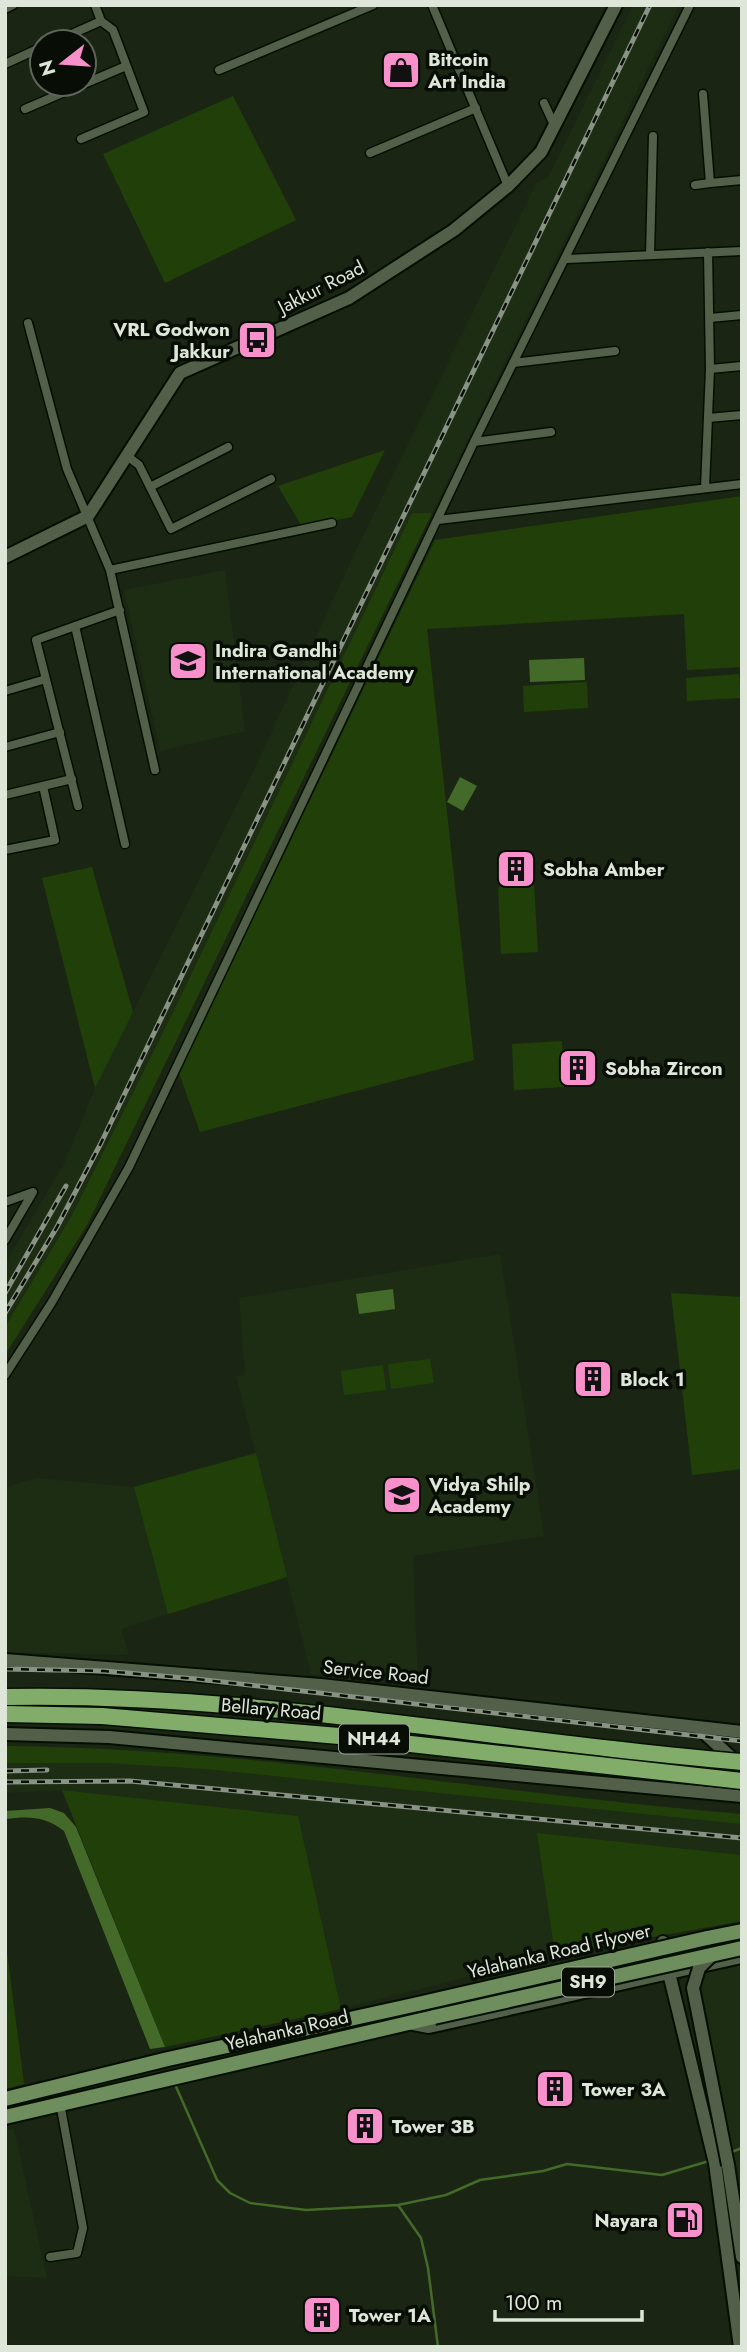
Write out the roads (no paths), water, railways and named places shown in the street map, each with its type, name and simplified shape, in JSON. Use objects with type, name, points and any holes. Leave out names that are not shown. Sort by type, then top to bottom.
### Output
[{"type":"highway","name":"Bellary Road","points":[[5,1697],[101,1698],[241,1708],[742,1762]]},
{"type":"highway","name":"Bellary Road","points":[[5,1714],[102,1716],[326,1734],[742,1780]]},
{"type":"main road","name":"Yelahanka Road Flyover","points":[[386,2011],[742,1929]]},
{"type":"main road","name":"Yelahanka Road Flyover","points":[[408,2023],[742,1948]]},
{"type":"main road","name":"Yelahanka Road","points":[[106,2074],[386,2011]]},
{"type":"main road","name":"Yelahanka Road","points":[[109,2091],[408,2023]]},
{"type":"main road","points":[[203,2051],[207,2068]]},
{"type":"main road","points":[[106,2074],[109,2091]]},
{"type":"main road","name":"SH9","points":[[5,2099],[106,2074]]},
{"type":"main road","name":"SH9","points":[[5,2117],[109,2091]]},
{"type":"street","points":[[5,9],[13,5]]},
{"type":"street","points":[[81,139],[145,112],[113,30],[101,21],[95,5]]},
{"type":"street","points":[[219,70],[373,5]]},
{"type":"street","points":[[432,5],[509,186]]},
{"type":"street","name":"Jakkur Road","points":[[88,516],[180,373],[349,298],[454,230],[509,186],[541,152],[617,5]]},
{"type":"street","points":[[5,1375],[52,1303],[129,1167],[474,442],[567,259],[690,5]]},
{"type":"street","points":[[85,28],[101,21]]},
{"type":"street","points":[[5,64],[28,53]]},
{"type":"street","points":[[98,78],[125,66]]},
{"type":"street","points":[[704,94],[710,183]]},
{"type":"street","points":[[24,109],[50,98]]},
{"type":"street","points":[[544,103],[555,127]]},
{"type":"street","points":[[370,153],[475,108]]},
{"type":"street","points":[[650,255],[653,136]]},
{"type":"street","points":[[695,185],[742,180]]},
{"type":"street","points":[[567,259],[742,251]]},
{"type":"street","points":[[705,488],[710,369],[708,252]]},
{"type":"street","points":[[710,318],[742,315]]},
{"type":"street","points":[[28,323],[67,469],[110,570],[155,770]]},
{"type":"street","points":[[513,363],[615,351]]},
{"type":"street","points":[[710,369],[742,366]]},
{"type":"street","points":[[708,418],[742,415]]},
{"type":"street","points":[[474,442],[551,432]]},
{"type":"street","points":[[150,487],[228,447]]},
{"type":"street","points":[[127,456],[139,465],[171,529],[271,479]]},
{"type":"street","points":[[438,520],[742,484]]},
{"type":"street","points":[[5,557],[88,516]]},
{"type":"street","points":[[110,570],[332,523]]},
{"type":"street","points":[[78,806],[36,640],[120,610]]},
{"type":"street","points":[[75,626],[125,844]]},
{"type":"street","points":[[5,691],[46,679]]},
{"type":"street","points":[[5,747],[60,732]]},
{"type":"street","points":[[5,795],[72,779]]},
{"type":"street","points":[[5,850],[55,841],[43,786]]},
{"type":"street","points":[[5,1202],[33,1192],[5,1240]]},
{"type":"street","name":"Service Road","points":[[5,1660],[321,1685],[742,1732]]},
{"type":"street","points":[[697,1727],[742,1769]]},
{"type":"street","points":[[5,1734],[55,1733],[160,1741],[742,1796]]},
{"type":"street","points":[[706,1794],[738,1786],[742,1780]]},
{"type":"street","points":[[386,2011],[401,2001],[663,1942],[742,1929]]},
{"type":"street","points":[[663,1942],[669,1973],[725,2173],[740,2347]]},
{"type":"street","points":[[713,1954],[699,1968],[693,1988],[742,2257]]},
{"type":"street","points":[[408,2023],[429,2027],[742,1957]]},
{"type":"street","points":[[50,2257],[78,2253],[83,2228],[61,2103]]},
{"type":"waterway","points":[[174,2082],[217,2180],[230,2193],[250,2203],[306,2210],[398,2205],[446,2195],[480,2180],[543,2171],[567,2164],[662,2175],[709,2161]]},
{"type":"waterway","points":[[729,2153],[742,2148]]},
{"type":"waterway","points":[[398,2205],[421,2238],[428,2268],[438,2347]]},
{"type":"railway","points":[[5,1313],[57,1227],[101,1143],[650,5]]},
{"type":"railway","points":[[5,1293],[66,1186]]},
{"type":"railway","points":[[5,1669],[104,1671],[196,1679],[742,1741]]},
{"type":"railway","points":[[5,1771],[47,1770]]},
{"type":"railway","points":[[5,1782],[130,1781],[742,1838]]},
{"type":"place","name":"Bitcoin Art India","points":[[401,70]]},
{"type":"place","name":"VRL Godwon Jakkur","points":[[257,340]]},
{"type":"place","name":"Indira Gandhi International Academy","points":[[188,661]]},
{"type":"place","name":"Sobha Amber","points":[[516,869]]},
{"type":"place","name":"Sobha Zircon","points":[[578,1068]]},
{"type":"place","name":"Block 1","points":[[593,1379]]},
{"type":"place","name":"Vidya Shilp Academy","points":[[402,1495]]},
{"type":"place","name":"Tower 3A","points":[[555,2089]]},
{"type":"place","name":"Tower 3B","points":[[365,2126]]},
{"type":"place","name":"Nayara","points":[[685,2220]]},
{"type":"place","name":"Tower 1A","points":[[322,2315]]}]
